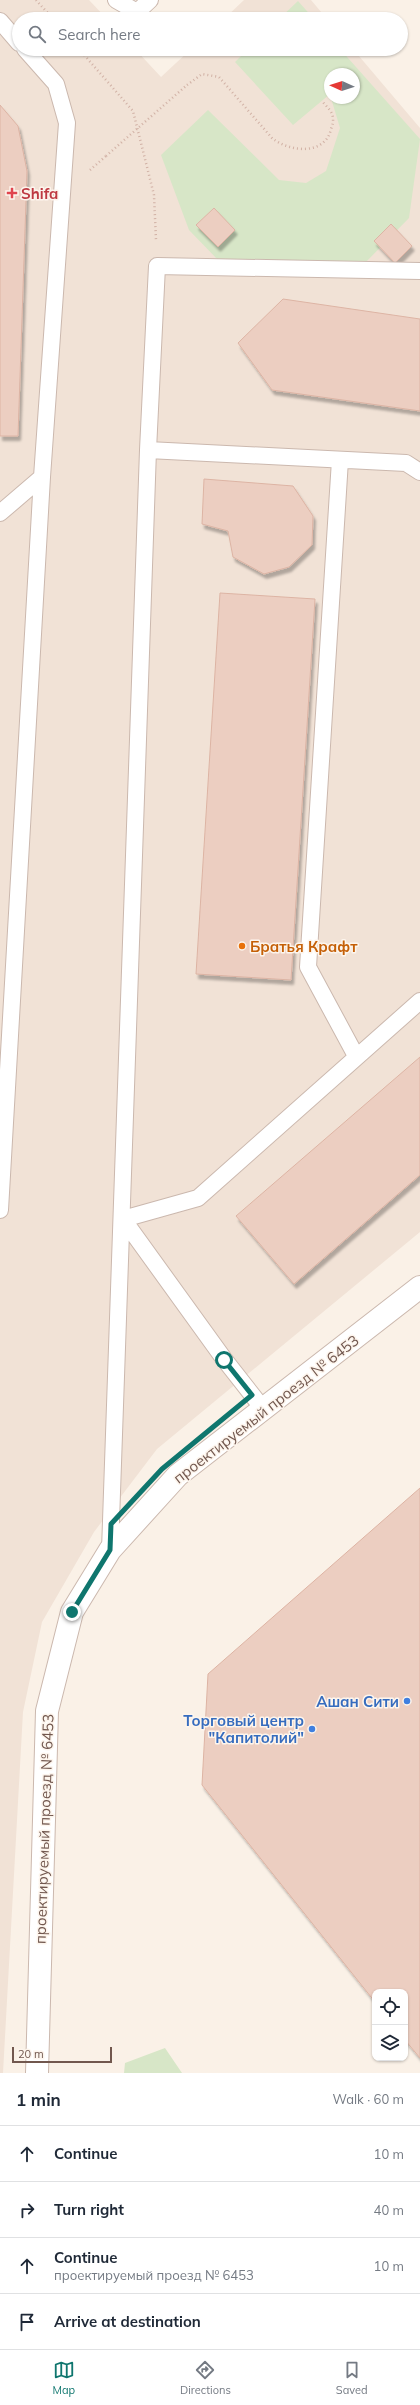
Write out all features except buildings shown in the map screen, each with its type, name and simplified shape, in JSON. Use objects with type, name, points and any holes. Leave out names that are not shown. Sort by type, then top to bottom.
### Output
[{"type":"street","name":"проектируемый проезд № 6453","points":[[37,2073],[46,1711],[72,1612],[110,1550],[178,1475],[264,1410],[420,1287]]},
{"type":"lane","points":[[116,0],[137,12],[150,0]]},
{"type":"lane","points":[[0,21],[12,35]]},
{"type":"lane","points":[[0,1210],[2,1105],[42,477],[67,123],[56,84],[31,56]]},
{"type":"lane","points":[[110,1550],[148,450],[157,266],[420,271]]},
{"type":"lane","points":[[148,450],[406,463],[420,472]]},
{"type":"lane","points":[[340,460],[308,967],[356,1056]]},
{"type":"lane","points":[[0,513],[42,477]]},
{"type":"lane","points":[[122,1219],[198,1198],[356,1056],[420,1001]]},
{"type":"lane","points":[[122,1219],[224,1360],[264,1410]]},
{"type":"path","points":[[36,0],[47,12]]},
{"type":"path","points":[[85,56],[133,111],[154,196],[157,266]]},
{"type":"path","points":[[106,156],[187,85],[202,74],[219,77],[272,138],[281,146],[300,149],[317,146],[330,136],[333,122],[331,113],[322,101]]},
{"type":"shaded area","points":[[0,0],[89,0],[100,12],[12,12],[12,56],[142,56],[161,77],[184,56],[359,56],[420,128],[420,1232],[157,1449],[94,1532],[42,1622],[23,1712],[3,2073],[0,2073]]},
{"type":"shaded area","points":[[244,0],[311,0],[321,12],[231,12]]},
{"type":"green space","points":[[298,1],[308,12],[286,12]]},
{"type":"green space","points":[[241,56],[346,56],[357,68],[324,68],[324,99],[293,125],[235,62]]},
{"type":"green space","points":[[360,72],[420,139],[409,218],[365,263],[219,261],[189,230],[161,155],[208,110],[279,180],[306,183],[326,171],[340,128],[333,104],[360,104]]},
{"type":"green space","points":[[165,2048],[182,2073],[124,2073],[125,2063]]},
{"type":"place","name":"Shifa","points":[[12,193]]},
{"type":"place","name":"Братья Крафт","points":[[242,946]]},
{"type":"place","name":"Ашан Сити","points":[[407,1701]]},
{"type":"place","name":"Торговый центр \"Капитолий\"","points":[[312,1729]]},
{"type":"route","points":[[72,1612],[110,1550],[111,1524],[162,1469],[252,1395],[224,1360]]}]
